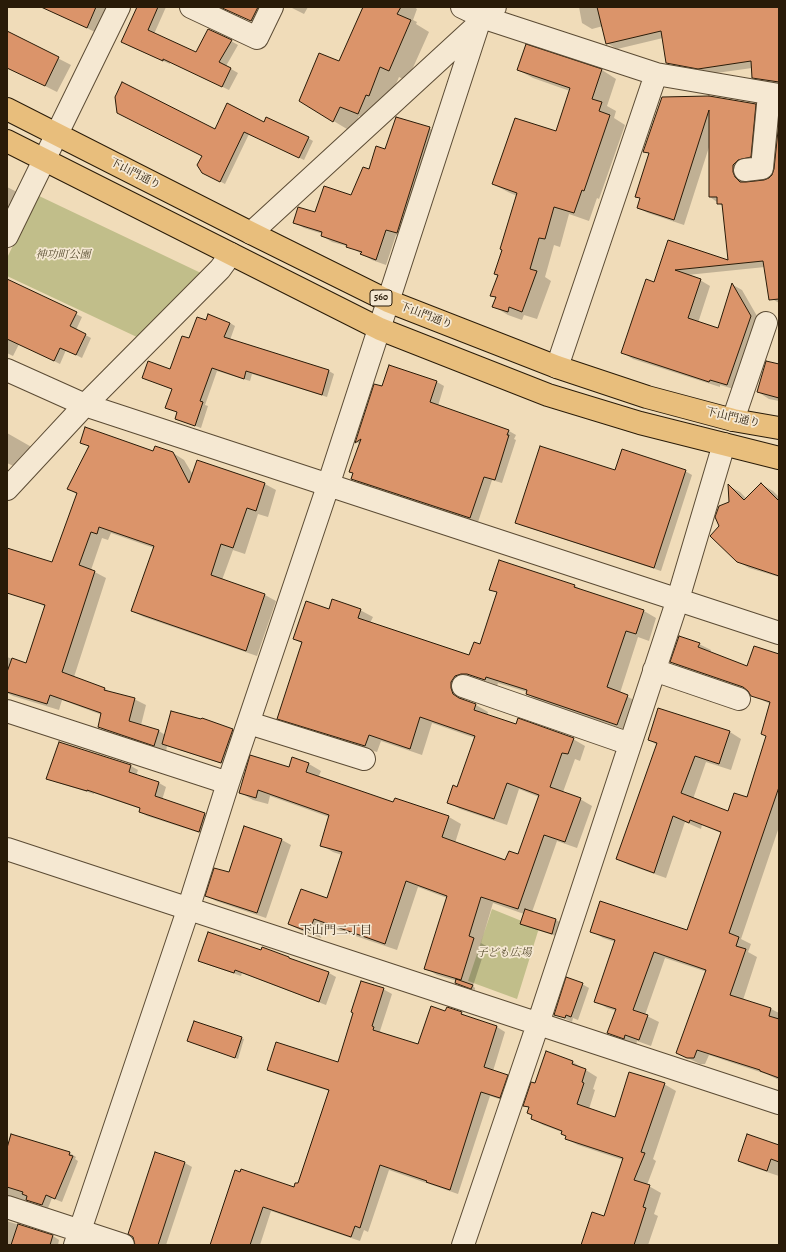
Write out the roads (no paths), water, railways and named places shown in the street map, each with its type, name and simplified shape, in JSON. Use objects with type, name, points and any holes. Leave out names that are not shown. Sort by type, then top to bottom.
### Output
[{"type":"main road","name":"下山門通り","points":[[7,109],[388,302],[557,367],[647,397],[733,420],[779,428]]},
{"type":"main road","name":"560","points":[[7,141],[380,329],[548,395],[640,423],[779,458]]},
{"type":"street","points":[[7,236],[56,133],[119,7]]},
{"type":"street","points":[[191,7],[257,38],[272,7]]},
{"type":"street","points":[[462,7],[486,17],[656,74],[774,95],[762,168],[745,170]]},
{"type":"street","points":[[251,233],[486,17]]},
{"type":"street","points":[[78,1238],[388,302],[486,17]]},
{"type":"street","points":[[557,367],[656,74]]},
{"type":"street","points":[[7,489],[86,405],[220,269],[231,254]]},
{"type":"street","points":[[733,420],[766,323]]},
{"type":"street","points":[[7,370],[86,405],[328,486],[779,633]]},
{"type":"street","points":[[463,1245],[538,1024],[678,599],[724,444]]},
{"type":"street","points":[[654,670],[739,699]]},
{"type":"street","points":[[463,686],[630,744]]},
{"type":"street","points":[[7,711],[228,783]]},
{"type":"street","points":[[248,723],[364,759]]},
{"type":"street","points":[[7,849],[779,1103]]},
{"type":"street","points":[[7,1207],[78,1238],[123,1245]]},
{"type":"district","name":"下山門二丁目","points":[[336,931]]},
{"type":"park label","name":"神功町公園","points":[[63,255]]},
{"type":"park label","name":"子ども広場","points":[[504,953]]}]
